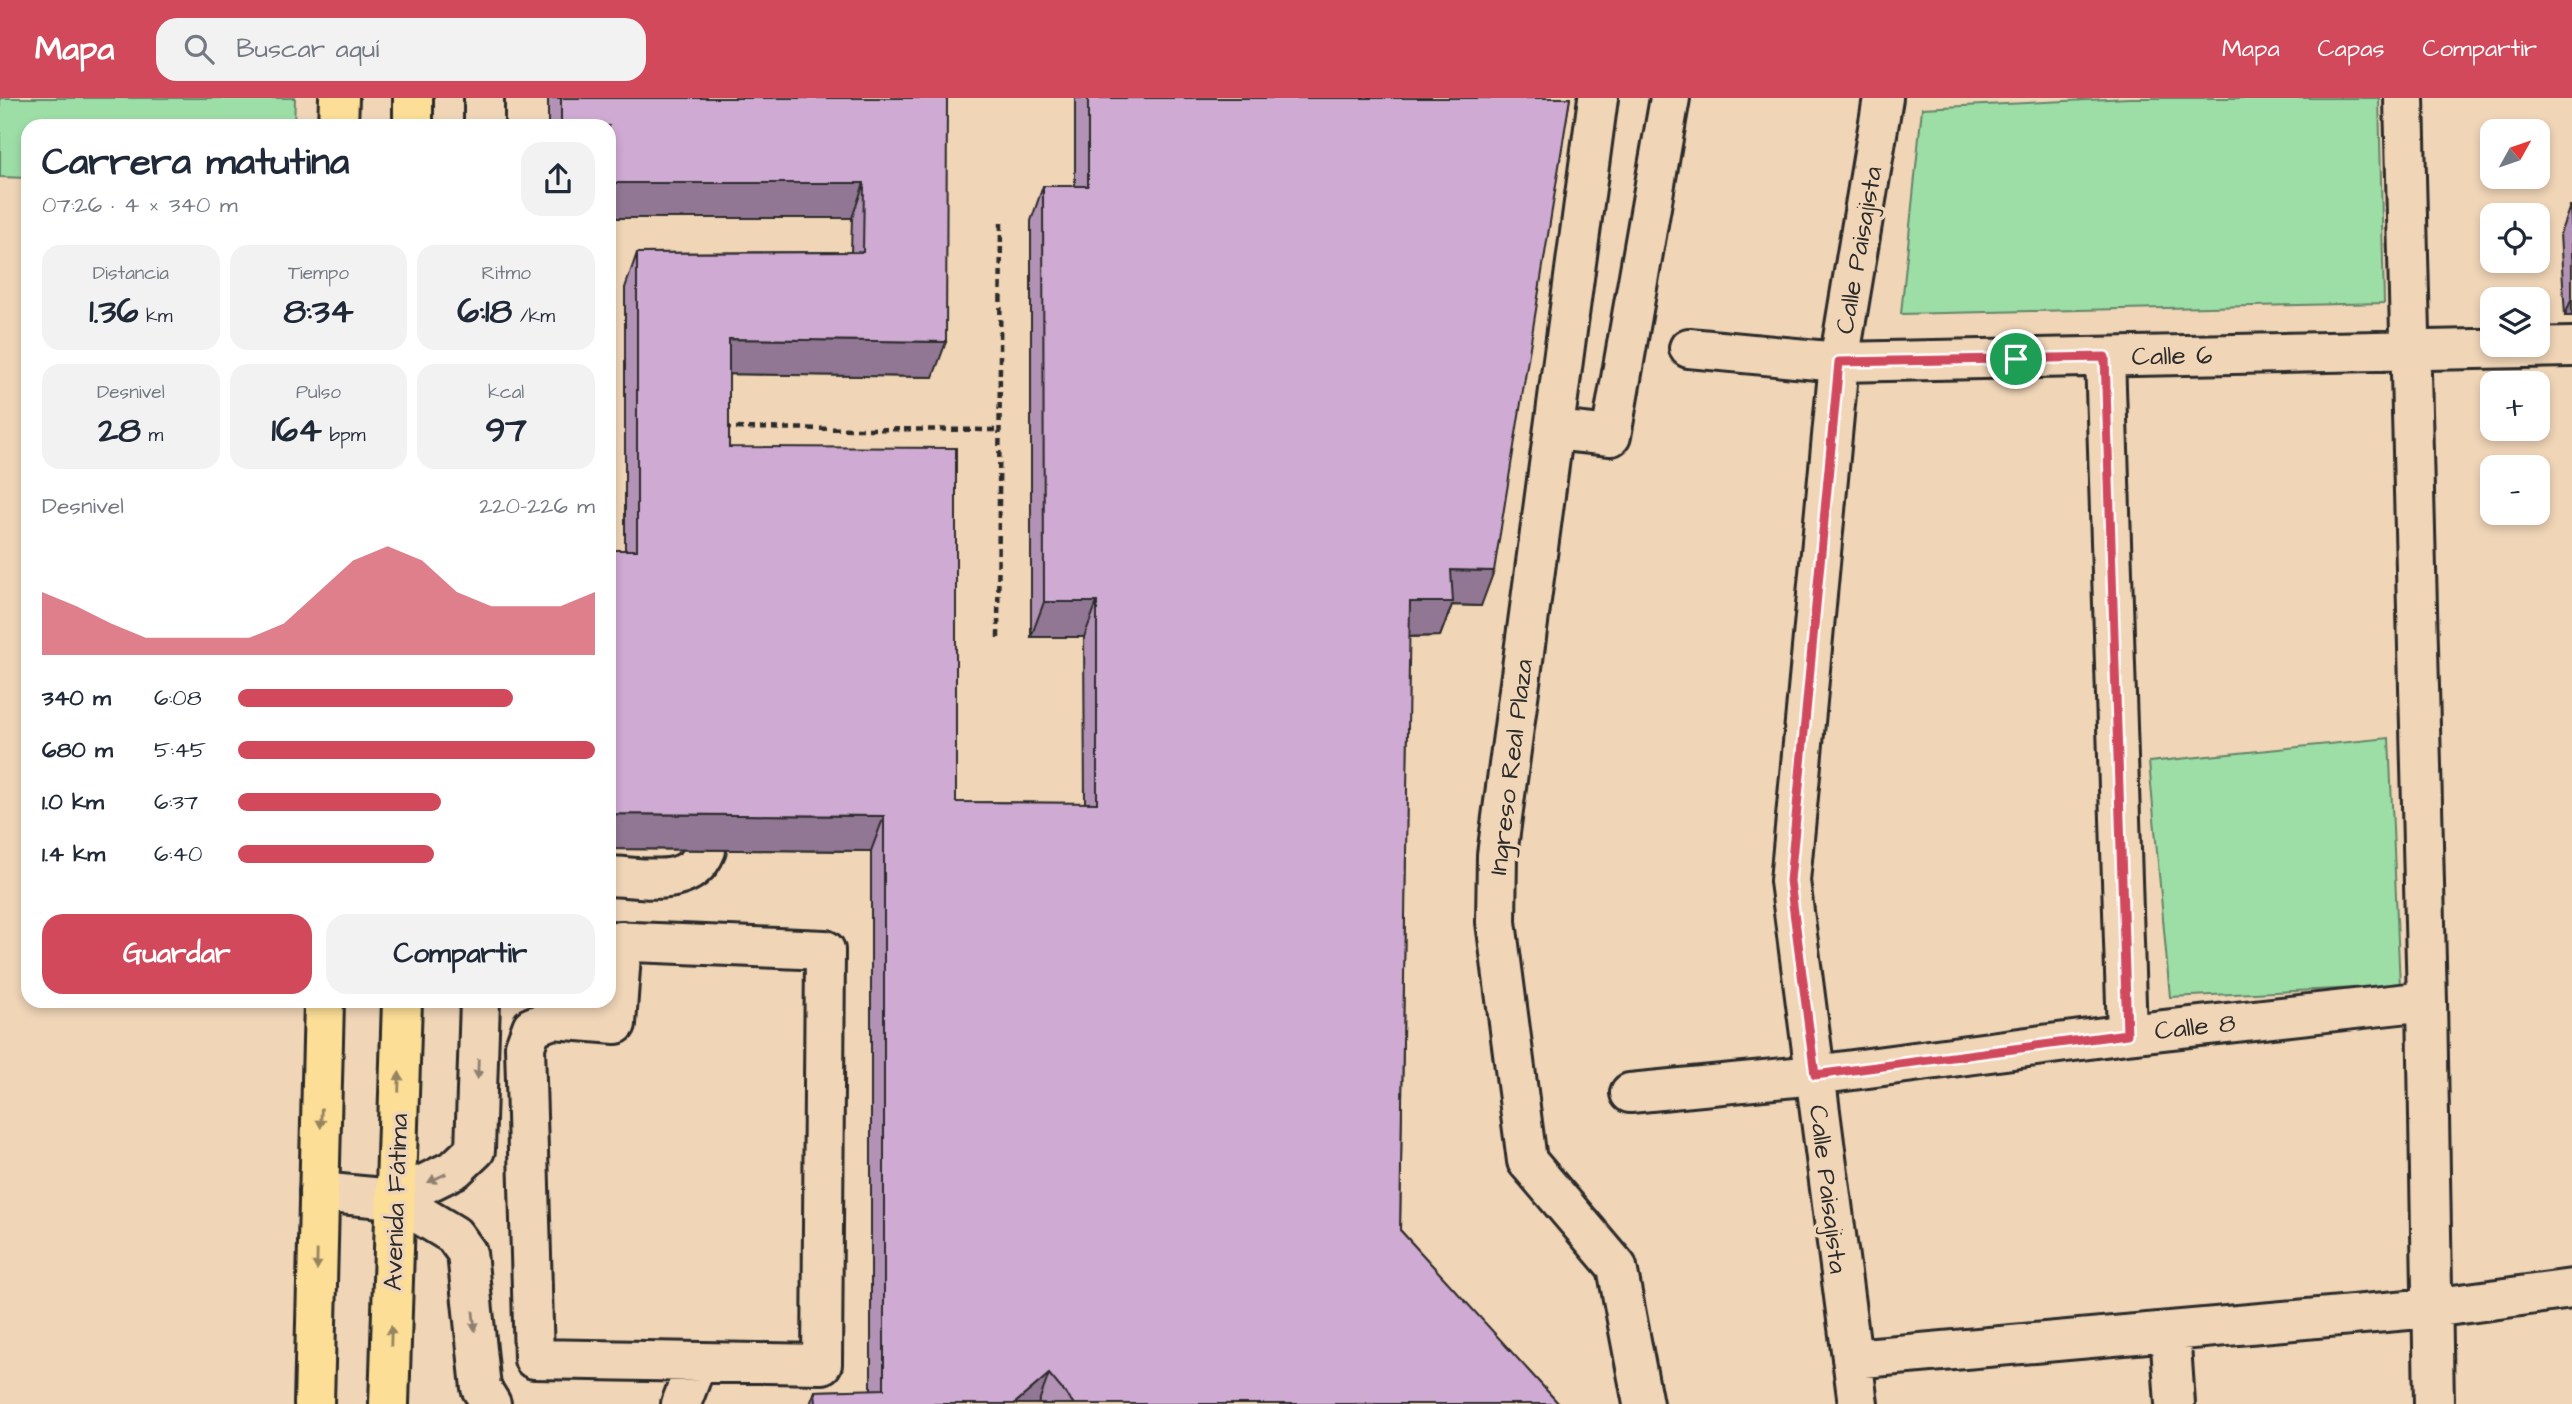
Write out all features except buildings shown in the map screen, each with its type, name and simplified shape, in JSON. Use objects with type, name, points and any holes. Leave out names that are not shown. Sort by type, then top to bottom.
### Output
[{"type":"main road","points":[[338,119],[339,98]]},
{"type":"main road","points":[[413,98],[413,119]]},
{"type":"main road","points":[[314,1404],[324,1008]]},
{"type":"main road","name":"Avenida Fátima","points":[[389,1404],[402,1008]]},
{"type":"street","points":[[484,98],[484,119]]},
{"type":"street","name":"Ingreso Real Plaza","points":[[1598,98],[1497,855],[1496,922],[1527,1161],[1617,1267],[1643,1404]]},
{"type":"street","points":[[1554,430],[1611,436],[1670,98]]},
{"type":"street","name":"Calle Paisajista","points":[[1858,1404],[1790,881],[1839,362],[1883,98]]},
{"type":"street","points":[[2403,98],[2412,350],[2434,1404]]},
{"type":"street","name":"Calle 6","points":[[1689,348],[1839,362],[2572,347]]},
{"type":"street","points":[[2105,357],[2127,1034]]},
{"type":"street","points":[[616,876],[678,878],[694,869],[706,850]]},
{"type":"street","points":[[616,941],[825,950],[822,1364],[534,1359],[524,1046],[532,1027],[553,1019],[617,1024],[616,982]]},
{"type":"street","name":"Calle 8","points":[[1630,1093],[1815,1075],[2127,1034],[2427,1001]]},
{"type":"street","points":[[394,1199],[455,1169],[475,1150],[480,1008]]},
{"type":"street","points":[[319,1192],[394,1199],[454,1234],[467,1253],[481,1388],[491,1404]]},
{"type":"street","points":[[1852,1359],[2431,1308],[2572,1289]]},
{"type":"street","points":[[2170,1331],[2175,1404]]},
{"type":"street","points":[[681,1404],[697,1362]]},
{"type":"path","points":[[998,638],[1002,220]]},
{"type":"path","points":[[716,428],[1000,430]]},
{"type":"green space","points":[[0,98],[295,98],[294,119],[21,119],[21,178],[0,177]]},
{"type":"green space","points":[[2129,98],[2379,98],[2384,303],[1901,314],[1922,108]]},
{"type":"green space","points":[[2389,738],[2400,986],[2170,997],[2149,762]]},
{"type":"route","points":[[2105,357],[2127,1034],[1815,1075],[1790,881],[1839,362],[2016,359],[2105,357]]}]
